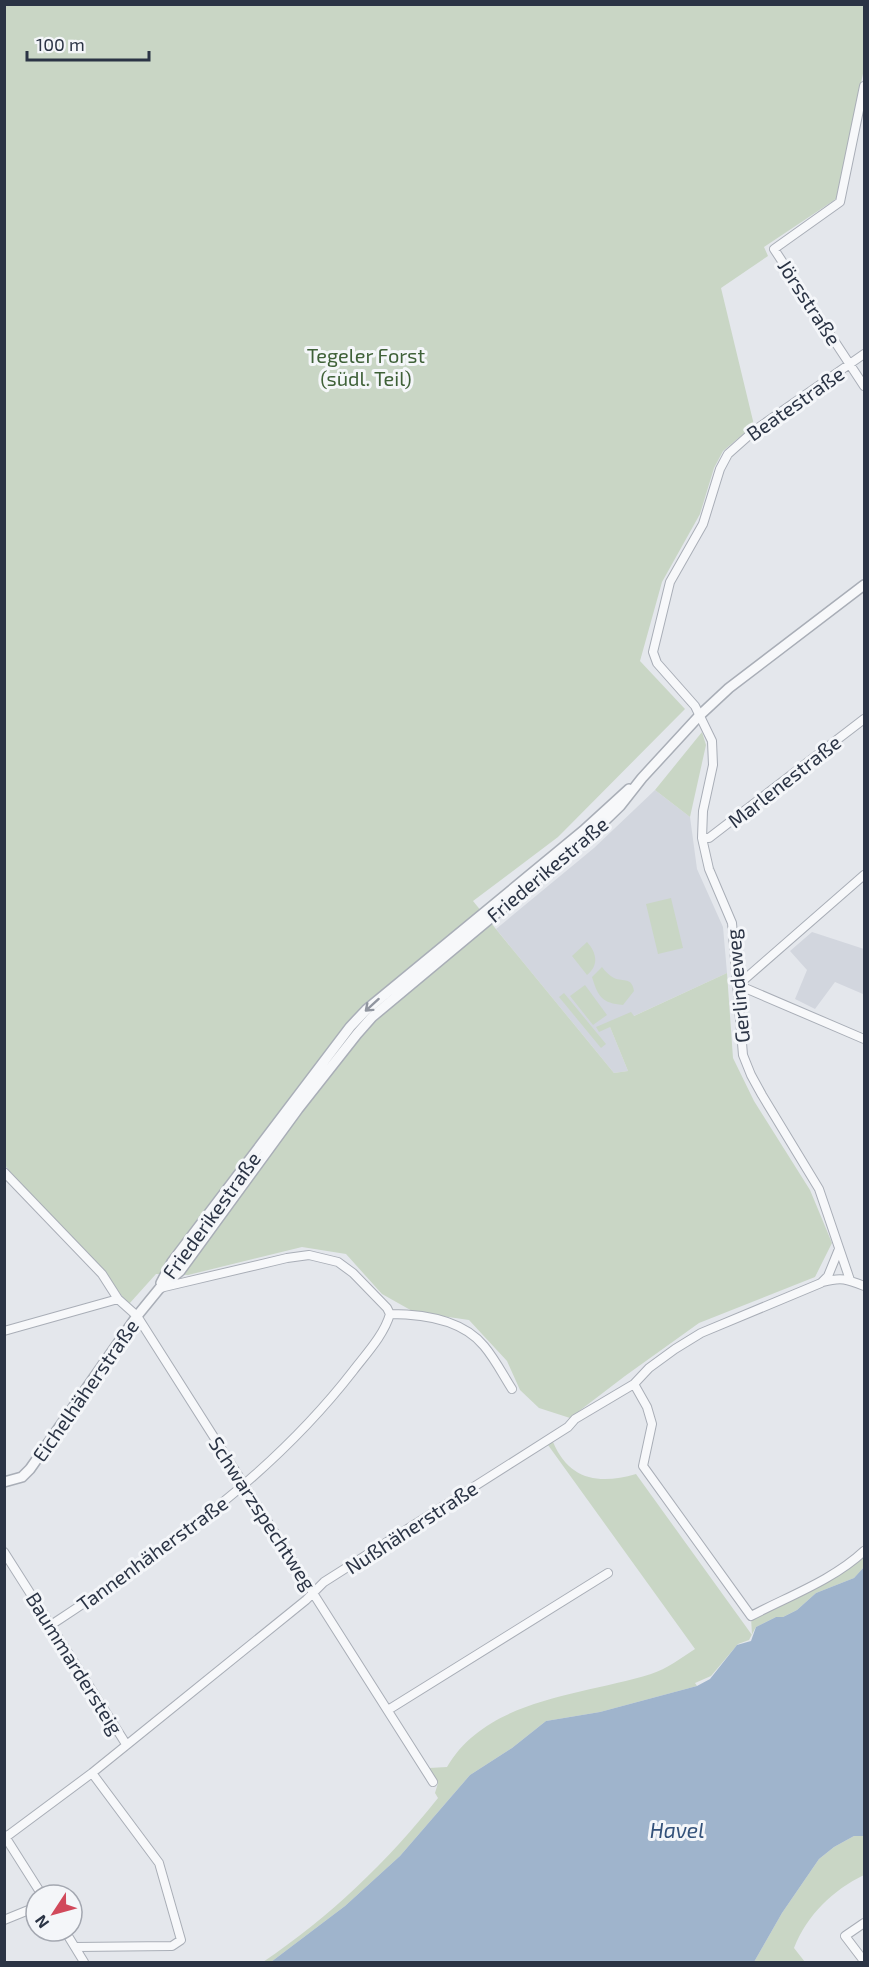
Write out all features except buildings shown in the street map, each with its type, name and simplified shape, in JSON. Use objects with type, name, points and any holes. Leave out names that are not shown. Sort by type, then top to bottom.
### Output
[{"type":"street","name":"Jörsstraße","points":[[864,86],[840,202],[774,249],[864,386]]},
{"type":"street","name":"Beatestraße","points":[[728,454],[755,430],[864,354]]},
{"type":"street","name":"Gerlindeweg","points":[[728,454],[720,469],[703,524],[670,582],[653,652],[657,663],[695,706],[712,741],[714,757],[703,811],[702,838],[710,869],[732,923],[741,1046],[751,1075],[819,1189],[850,1280]]},
{"type":"street","name":"Friederikestraße","points":[[159,1289],[172,1262],[343,1036],[366,1010],[583,831],[642,778],[700,715],[729,688],[864,585]]},
{"type":"street","name":"Marlenestraße","points":[[702,838],[709,838],[864,719]]},
{"type":"street","points":[[864,875],[738,985],[864,1039]]},
{"type":"street","name":"Schwarzspechtweg","points":[[4,1172],[102,1274],[118,1299],[137,1316],[433,1782]]},
{"type":"street","points":[[821,1283],[828,1276],[839,1248]]},
{"type":"street","points":[[159,1289],[287,1258],[309,1255],[338,1262],[353,1273],[390,1314],[416,1314],[440,1319],[470,1333],[485,1347],[512,1389]]},
{"type":"street","name":"Nußhäherstraße","points":[[5,1836],[92,1773],[324,1582],[568,1427],[575,1419],[634,1384],[655,1362],[702,1333],[821,1283],[837,1278],[850,1280]]},
{"type":"street","points":[[850,1280],[864,1286]]},
{"type":"street","name":"Eichelhäherstraße","points":[[4,1482],[21,1477],[30,1469],[137,1316],[159,1289]]},
{"type":"street","points":[[4,1331],[118,1299]]},
{"type":"street","name":"Tannenhäherstraße","points":[[51,1625],[160,1551],[245,1485],[325,1407],[369,1350],[388,1322],[390,1314]]},
{"type":"street","points":[[634,1384],[651,1415],[652,1428],[643,1463],[644,1469],[751,1616],[832,1574],[864,1551]]},
{"type":"street","name":"Baummardersteig","points":[[4,1552],[126,1744]]},
{"type":"street","points":[[388,1710],[608,1573]]},
{"type":"street","points":[[75,1947],[172,1946],[181,1940],[159,1863],[92,1773]]},
{"type":"street","points":[[5,1836],[34,1883]]},
{"type":"street","points":[[4,1920],[24,1912]]},
{"type":"street","points":[[864,1923],[845,1935],[864,1961]]},
{"type":"street","points":[[72,1943],[84,1962]]},
{"type":"shaded area","points":[[655,790],[690,817],[697,869],[723,927],[727,973],[610,1027],[628,1071],[614,1073],[496,929],[594,848]]},
{"type":"shaded area","points":[[812,932],[864,949],[863,994],[835,982],[815,1009],[795,999],[807,970],[790,951]]},
{"type":"green space","name":"Tegeler Forst (südl. Teil)","points":[[4,5],[864,5],[864,69],[836,199],[764,247],[768,256],[721,288],[754,425],[723,451],[714,468],[700,514],[662,582],[640,661],[685,709],[558,837],[473,901],[614,1073],[628,1071],[610,1027],[599,1032],[596,1027],[631,1012],[634,1016],[727,973],[733,1058],[754,1101],[810,1190],[832,1243],[815,1277],[699,1323],[570,1418],[539,1408],[520,1390],[507,1361],[469,1320],[414,1312],[382,1294],[346,1254],[302,1247],[188,1275],[156,1274],[129,1304],[104,1271],[40,1206],[5,1165]]},
{"type":"green space","points":[[702,732],[706,745],[690,817],[655,790]]},
{"type":"green space","points":[[671,898],[683,948],[658,954],[646,904]]},
{"type":"green space","points":[[587,942],[595,955],[595,963],[587,975],[572,956]]},
{"type":"green space","points":[[602,967],[614,978],[627,981],[633,987],[634,991],[623,1005],[606,1001],[596,990],[592,977]]},
{"type":"green space","points":[[585,985],[607,1015],[593,1025],[570,996]]},
{"type":"green space","points":[[564,993],[606,1044],[601,1048],[559,997]]},
{"type":"green space","points":[[553,1442],[568,1465],[587,1476],[610,1479],[636,1474],[752,1635],[749,1640],[738,1644],[711,1676],[695,1683],[697,1686],[600,1712],[546,1721],[512,1748],[470,1775],[400,1856],[345,1906],[271,1962],[263,1962],[335,1907],[399,1844],[438,1798],[435,1793],[438,1783],[429,1768],[447,1767],[465,1744],[486,1726],[539,1702],[657,1672],[695,1649],[548,1445]]},
{"type":"green space","points":[[864,1555],[864,1567],[854,1578],[816,1593],[797,1610],[756,1627],[752,1634],[751,1617]]},
{"type":"green space","points":[[854,1836],[864,1836],[864,1875],[832,1896],[806,1925],[794,1948],[805,1962],[754,1962],[782,1913],[819,1859]]},
{"type":"water","name":"Havel","points":[[864,1567],[864,1836],[854,1836],[819,1859],[782,1913],[754,1962],[271,1962],[345,1906],[400,1856],[470,1775],[512,1748],[546,1721],[600,1712],[697,1686],[710,1679],[737,1645],[751,1641],[756,1627],[797,1610],[816,1593],[854,1578]]}]
